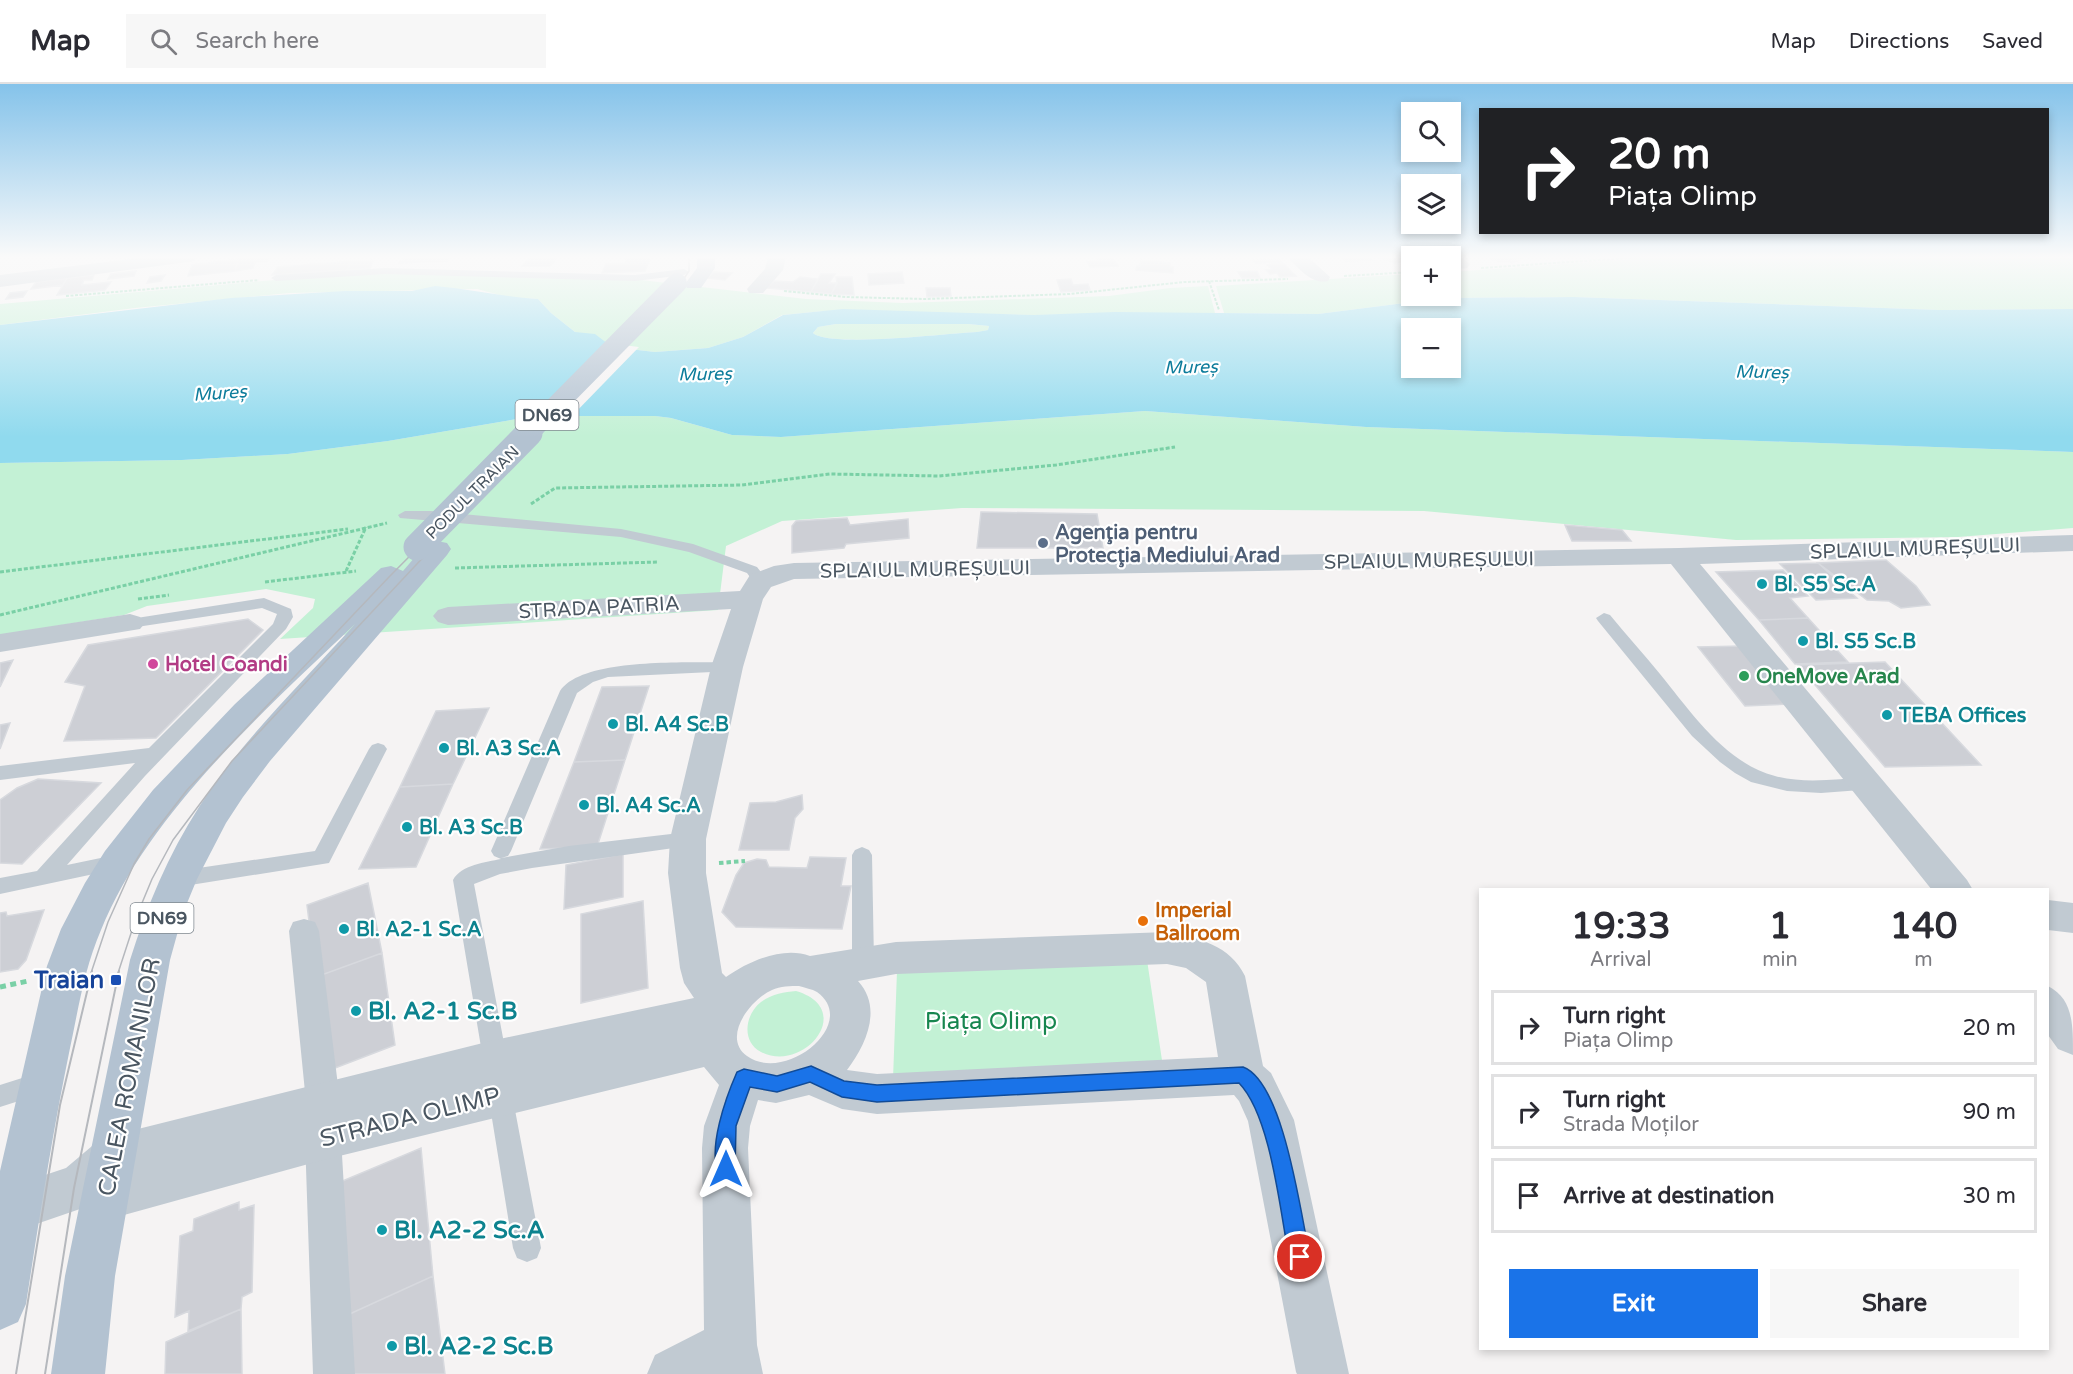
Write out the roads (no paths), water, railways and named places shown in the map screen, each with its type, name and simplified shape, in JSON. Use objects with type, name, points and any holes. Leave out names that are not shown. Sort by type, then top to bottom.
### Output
[{"type":"main road","name":"PODUL TRAIAN","points":[[419,545],[643,317]]},
{"type":"main road","name":"DN69","points":[[0,1304],[16,1207],[67,966],[75,941],[115,863],[150,815],[213,745],[419,545]]},
{"type":"main road","name":"CALEA ROMANILOR","points":[[78,1374],[100,1180],[150,960],[164,913],[178,879],[211,817],[419,545]]},
{"type":"street","name":"SPLAIUL MUREȘULUI","points":[[765,584],[2073,543]]},
{"type":"street","points":[[1678,556],[1952,888]]},
{"type":"street","points":[[765,584],[728,667],[688,839],[687,873],[699,968],[705,983],[728,1034],[777,1084],[811,1074],[826,1064],[838,1053],[851,1024],[851,1010],[847,997],[839,986],[815,971]]},
{"type":"street","name":"STRADA PATRIA","points":[[448,616],[765,584]]},
{"type":"street","points":[[0,643],[130,623]]},
{"type":"street","points":[[2049,915],[2073,918]]},
{"type":"street","points":[[304,931],[323,1120],[334,1374]]},
{"type":"street","points":[[674,1374],[733,1359],[725,1148],[728,1034],[738,991],[767,973],[791,969],[815,971],[897,958],[1167,948],[1205,959],[1215,964],[1225,976],[1243,1075],[1255,1087],[1271,1120],[1323,1372]]},
{"type":"street","points":[[2049,1005],[2073,1036]]},
{"type":"street","name":"STRADA OLIMP","points":[[16,1207],[100,1180],[323,1120],[497,1077],[728,1034]]},
{"type":"street","points":[[811,1074],[842,1089],[877,1094],[1243,1075]]},
{"type":"lane","points":[[419,545],[431,515],[621,534],[693,548],[752,570],[765,584]]},
{"type":"lane","points":[[44,877],[155,754],[280,626],[285,612],[264,603],[130,623]]},
{"type":"lane","points":[[1604,618],[1700,733],[1724,757],[1774,783],[1867,784]]},
{"type":"lane","points":[[501,851],[569,692],[577,683],[592,675],[608,672],[728,667]]},
{"type":"lane","points":[[178,879],[322,858],[378,749]]},
{"type":"lane","points":[[0,773],[155,754]]},
{"type":"lane","points":[[527,1248],[463,880],[468,875],[508,865],[688,839]]},
{"type":"lane","points":[[862,855],[863,962]]},
{"type":"lane","points":[[0,885],[115,863]]},
{"type":"lane","points":[[0,1096],[41,1083]]},
{"type":"water","name":"Mureș","points":[[67,317],[556,317],[575,332],[595,334],[612,347],[655,352],[708,348],[743,337],[779,317],[2073,317],[2073,452],[1366,427],[1145,411],[781,437],[732,435],[671,418],[655,416],[535,416],[388,441],[288,454],[182,460],[0,463],[0,325]],"holes":[[[836,324],[989,326],[988,330],[977,332],[891,339],[842,339],[813,333],[818,327]]]},
{"type":"tram line","points":[[91,973],[108,922],[134,864],[149,839],[187,790],[389,577],[647,317]]},
{"type":"tram line","points":[[118,973],[137,915],[152,879],[173,840],[232,761],[431,549]]},
{"type":"tram line","points":[[16,1374],[60,1105],[92,971]]},
{"type":"tram line","points":[[45,1374],[74,1188],[119,971]]},
{"type":"place","name":"Agenţia pentru Protecţia Mediului Arad","points":[[1043,543]]},
{"type":"place","name":"Bl. S5 Sc.A","points":[[1762,584]]},
{"type":"place","name":"Bl. S5 Sc.B","points":[[1803,641]]},
{"type":"place","name":"Hotel Coandi","points":[[153,664]]},
{"type":"place","name":"OneMove Arad","points":[[1744,676]]},
{"type":"place","name":"TEBA Offices","points":[[1887,715]]},
{"type":"place","name":"Bl. A4 Sc.B","points":[[613,724]]},
{"type":"place","name":"Bl. A3 Sc.A","points":[[444,748]]},
{"type":"place","name":"Bl. A4 Sc.A","points":[[584,805]]},
{"type":"place","name":"Bl. A3 Sc.B","points":[[407,827]]},
{"type":"place","name":"Imperial Ballroom","points":[[1143,921]]},
{"type":"place","name":"Bl. A2-1 Sc.A","points":[[344,929]]},
{"type":"place","name":"Traian","points":[[116,980]]},
{"type":"place","name":"Bl. A2-1 Sc.B","points":[[356,1011]]},
{"type":"place","name":"Bl. A2-2 Sc.A","points":[[382,1230]]},
{"type":"place","name":"Bl. A2-2 Sc.B","points":[[392,1346]]},
{"type":"park label","name":"Piața Olimp","points":[[991,1021]]}]
